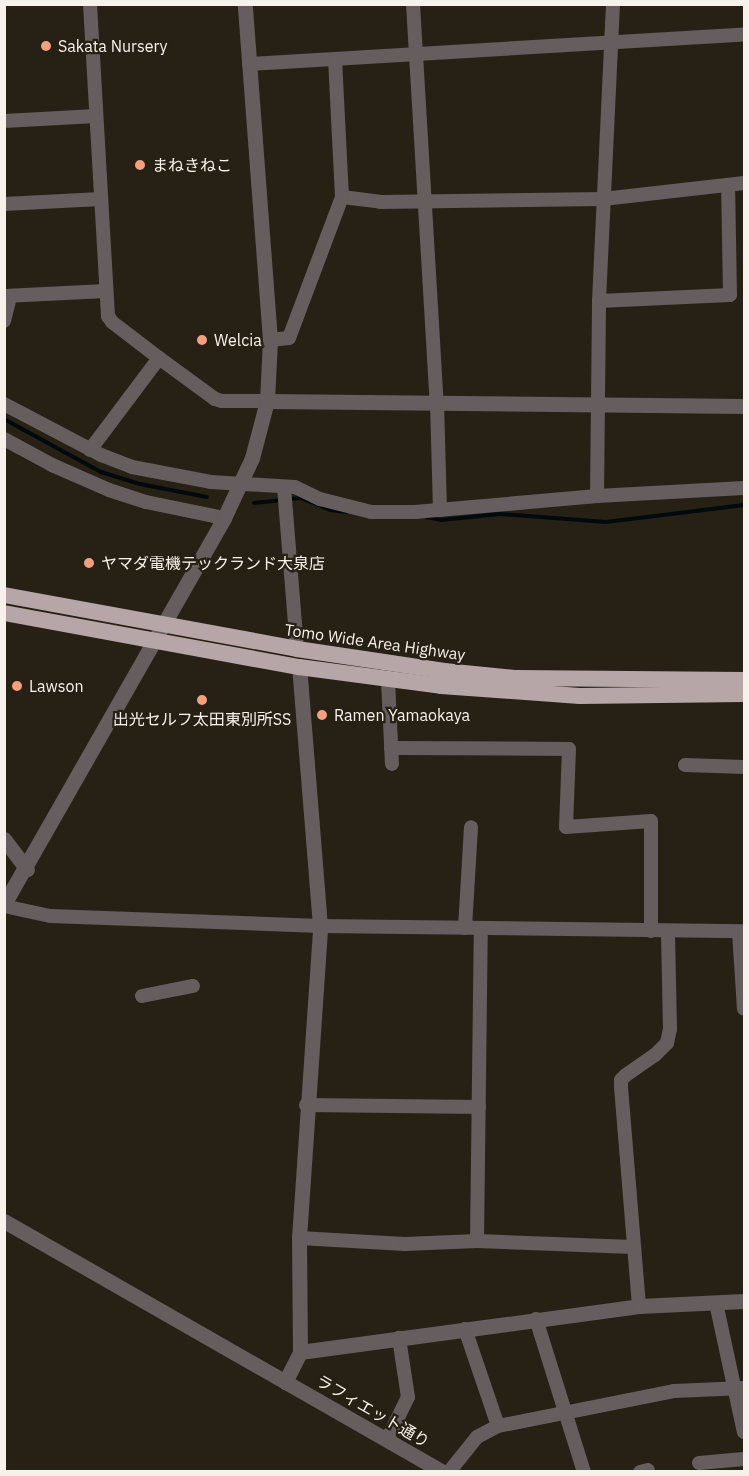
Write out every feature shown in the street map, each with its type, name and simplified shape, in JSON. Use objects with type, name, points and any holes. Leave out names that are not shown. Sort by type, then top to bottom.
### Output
[{"type":"highway","name":"Tomo Wide Area Highway","points":[[4,596],[384,664],[515,678],[744,680]]},
{"type":"highway","name":"Tomo Wide Area Highway","points":[[4,613],[299,667],[441,686],[580,696],[744,694]]},
{"type":"street","points":[[90,4],[108,316],[112,322],[159,358],[222,401],[744,406]]},
{"type":"street","points":[[245,4],[270,340],[267,401],[252,458],[224,518],[27,869],[4,905],[56,916],[320,926],[742,932],[744,1009]]},
{"type":"street","points":[[413,4],[437,404],[440,510]]},
{"type":"street","points":[[597,496],[599,302],[613,4]]},
{"type":"street","points":[[249,64],[744,35]]},
{"type":"street","points":[[270,340],[289,338],[342,197],[335,59]]},
{"type":"street","points":[[4,121],[96,116]]},
{"type":"street","points":[[342,197],[380,202],[603,199],[744,183]]},
{"type":"street","points":[[599,302],[730,295],[728,185]]},
{"type":"street","points":[[4,204],[101,199]]},
{"type":"street","points":[[4,321],[7,296],[106,291]]},
{"type":"street","points":[[90,450],[159,358]]},
{"type":"street","points":[[4,404],[90,450],[132,467],[240,485],[295,487],[320,499],[370,512],[440,510],[597,496],[744,488]]},
{"type":"street","points":[[4,439],[52,465],[109,490],[146,502],[224,518]]},
{"type":"street","points":[[284,487],[297,649]]},
{"type":"street","points":[[285,1382],[300,1352],[299,1238],[306,1105],[320,926],[299,667]]},
{"type":"street","points":[[388,680],[392,764]]},
{"type":"street","points":[[391,748],[569,749],[567,827],[651,821],[651,931]]},
{"type":"street","points":[[685,765],[744,767]]},
{"type":"street","points":[[465,928],[471,827]]},
{"type":"street","points":[[4,839],[27,869]]},
{"type":"street","points":[[477,1241],[481,928]]},
{"type":"street","points":[[639,1306],[621,1080],[666,1043],[670,1029],[668,932]]},
{"type":"street","points":[[142,996],[193,986]]},
{"type":"street","points":[[306,1105],[478,1107]]},
{"type":"street","name":"ラフィエット通り","points":[[4,1221],[443,1472]]},
{"type":"street","points":[[299,1238],[405,1244],[477,1241],[633,1247]]},
{"type":"street","points":[[300,1352],[639,1306],[744,1301]]},
{"type":"street","points":[[716,1303],[739,1388],[744,1432]]},
{"type":"street","points":[[536,1319],[584,1472]]},
{"type":"street","points":[[465,1329],[498,1426]]},
{"type":"street","points":[[387,1440],[408,1397],[399,1338]]},
{"type":"street","points":[[449,1472],[477,1437],[498,1426],[674,1391],[739,1388]]},
{"type":"street","points":[[699,1462],[744,1460]]},
{"type":"waterway","points":[[4,419],[101,472],[140,484],[207,497]]},
{"type":"waterway","points":[[288,499],[301,498],[330,510],[347,512]]},
{"type":"waterway","points":[[254,503],[281,500]]},
{"type":"waterway","points":[[426,517],[441,520],[500,514],[606,522],[744,505]]},
{"type":"place","name":"Sakata Nursery","points":[[46,46]]},
{"type":"place","name":"まねきねこ","points":[[140,165]]},
{"type":"place","name":"Welcia","points":[[202,340]]},
{"type":"place","name":"ヤマダ電機テックランド大泉店","points":[[89,563]]},
{"type":"place","name":"Lawson","points":[[17,686]]},
{"type":"place","name":"出光セルフ太田東別所SS","points":[[202,700]]},
{"type":"place","name":"Ramen Yamaokaya","points":[[322,715]]}]
